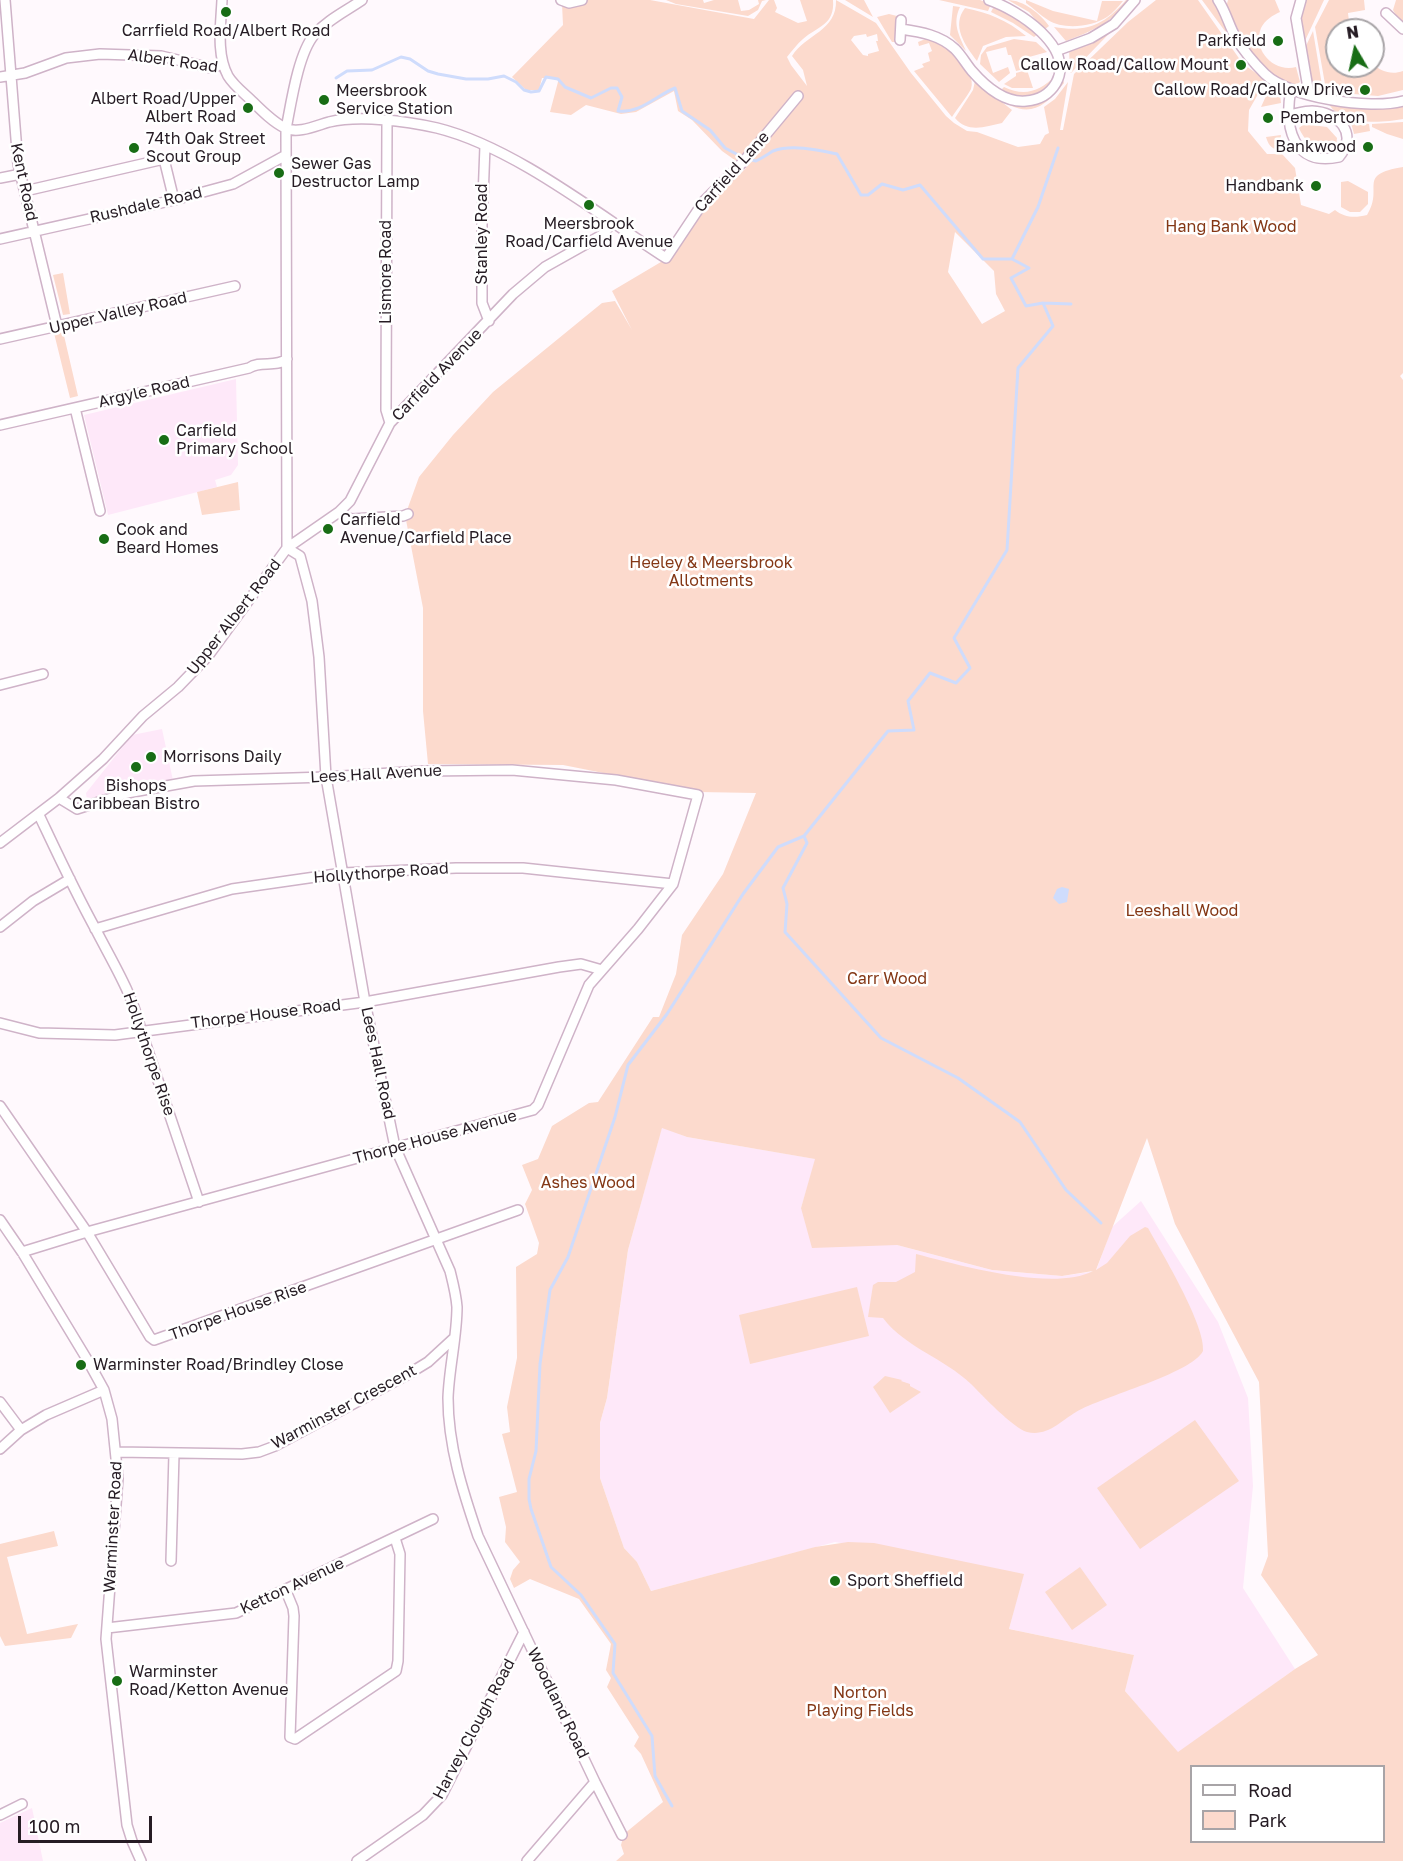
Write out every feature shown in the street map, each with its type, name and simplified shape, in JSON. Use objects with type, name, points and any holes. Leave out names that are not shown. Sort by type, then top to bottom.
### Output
[{"type":"street","name":"Kent Road","points":[[5,0],[15,138],[21,174],[57,326]]},
{"type":"street","points":[[222,0],[220,44],[223,64]]},
{"type":"street","name":"Upper Albert Road","points":[[0,843],[59,798],[103,759],[143,717],[178,687],[208,656],[287,548],[286,129],[303,56],[311,39],[323,26],[362,0]]},
{"type":"street","points":[[561,0],[569,3],[582,0]]},
{"type":"street","points":[[900,40],[901,24],[928,33],[956,50],[973,72],[996,93],[1012,100],[1039,99],[1050,92],[1058,77],[1059,59],[1056,51],[1048,39],[1029,22],[990,0]]},
{"type":"street","points":[[1056,51],[1091,38],[1114,24],[1135,0]]},
{"type":"street","points":[[1218,0],[1237,38],[1258,67],[1274,82],[1326,99],[1351,103],[1382,105],[1403,101]]},
{"type":"street","points":[[1301,0],[1296,18],[1309,94]]},
{"type":"street","points":[[1386,14],[1403,29]]},
{"type":"street","name":"Albert Road","points":[[0,77],[25,73],[66,58],[100,54],[160,56],[211,68],[223,64],[229,77],[238,88],[266,115],[286,129]]},
{"type":"street","points":[[1288,115],[1309,111],[1332,117],[1343,126],[1349,138],[1347,148],[1339,157],[1320,159],[1309,155],[1298,146],[1290,134],[1288,115],[1290,89]]},
{"type":"street","name":"Carfield Lane","points":[[612,223],[666,258],[704,201],[746,158],[798,96]]},
{"type":"street","points":[[286,129],[297,131],[332,122],[387,120],[437,128],[485,146],[521,165],[612,223]]},
{"type":"street","name":"Lismore Road","points":[[387,120],[386,410],[390,423]]},
{"type":"street","name":"Stanley Road","points":[[485,146],[482,303],[489,321]]},
{"type":"street","name":"Rushdale Road","points":[[0,239],[174,200],[233,184],[286,155]]},
{"type":"street","points":[[25,191],[164,159],[174,200]]},
{"type":"street","points":[[0,178],[21,174]]},
{"type":"street","name":"Carfield Avenue","points":[[287,548],[339,513],[350,501],[390,423],[528,280],[545,267],[602,235],[612,223]]},
{"type":"street","name":"Upper Valley Road","points":[[0,339],[235,286]]},
{"type":"street","name":"Argyle Road","points":[[0,425],[249,368],[254,364],[279,363],[287,358]]},
{"type":"street","points":[[75,408],[100,511]]},
{"type":"street","points":[[339,513],[352,519],[408,514]]},
{"type":"street","name":"Lees Hall Road","points":[[287,548],[300,556],[312,601],[319,657],[326,777],[365,1002],[395,1147],[450,1271],[455,1290],[457,1308],[448,1395],[449,1422],[453,1450],[465,1497],[478,1536],[494,1570]]},
{"type":"street","points":[[0,686],[43,674]]},
{"type":"street","name":"Lees Hall Avenue","points":[[59,798],[76,809],[127,794],[194,781],[424,771],[512,770],[616,780],[698,795]]},
{"type":"street","name":"Thorpe House Avenue","points":[[22,1252],[87,1232],[533,1110],[538,1105],[589,985],[638,929],[673,884],[698,795]]},
{"type":"street","name":"Hollythorpe Rise","points":[[39,814],[135,1007],[199,1202]]},
{"type":"street","name":"Hollythorpe Road","points":[[95,929],[232,889],[343,873],[456,868],[523,868],[673,884]]},
{"type":"street","points":[[0,927],[33,901],[70,879]]},
{"type":"street","name":"Thorpe House Road","points":[[0,1023],[39,1033],[115,1035],[365,1002],[559,966],[581,964],[603,970]]},
{"type":"street","name":"Thorpe House Rise","points":[[0,1106],[87,1232],[150,1337],[154,1340],[518,1210]]},
{"type":"street","name":"Warminster Road","points":[[0,1220],[88,1360],[104,1390],[112,1419],[117,1452],[117,1509],[107,1628],[128,1825],[141,1861]]},
{"type":"street","name":"Warminster Crescent","points":[[117,1452],[242,1454],[259,1452],[275,1446],[405,1376],[428,1362],[453,1339]]},
{"type":"street","points":[[0,1449],[21,1430],[46,1415],[104,1390]]},
{"type":"street","points":[[0,1402],[21,1430]]},
{"type":"street","points":[[171,1561],[174,1454]]},
{"type":"street","name":"Ketton Avenue","points":[[107,1628],[236,1613],[433,1519]]},
{"type":"street","points":[[286,1591],[294,1617],[291,1737],[295,1740],[396,1671],[398,1667],[400,1554],[395,1538]]},
{"type":"street","name":"Woodland Road","points":[[494,1570],[622,1835]]},
{"type":"street","name":"Harvey Clough Road","points":[[357,1861],[423,1815],[442,1796],[524,1632]]},
{"type":"street","points":[[527,1861],[595,1782]]},
{"type":"street","points":[[0,1815],[22,1804]]},
{"type":"shaded area","name":"Carfield Primary School","points":[[236,379],[238,465],[231,475],[215,480],[217,487],[108,515],[84,415]]},
{"type":"shaded area","points":[[162,729],[174,785],[88,807],[86,793],[132,735]]},
{"type":"shaded area","points":[[662,1127],[687,1137],[816,1159],[801,1208],[857,1245],[897,1245],[992,1270],[1062,1276],[1096,1271],[1112,1227],[1141,1201],[1218,1322],[1248,1398],[1253,1486],[1243,1588],[1295,1669],[1178,1753],[1125,1691],[1134,1655],[1009,1629],[1023,1574],[835,1542],[651,1591],[637,1562],[624,1548],[600,1478],[600,1423],[607,1398],[628,1250]]},
{"type":"shaded area","points":[[32,1808],[43,1861],[0,1861],[0,1823]]},
{"type":"green space","points":[[578,0],[650,0],[754,19],[769,0],[774,0],[777,8],[775,12],[798,23],[807,21],[800,0],[833,0],[833,8],[828,20],[801,41],[787,57],[807,86],[803,70],[792,56],[832,19],[836,0],[876,23],[911,73],[954,123],[967,131],[977,132],[1018,147],[1040,144],[1045,135],[1049,133],[1044,107],[1055,99],[1068,82],[1060,130],[1063,130],[1074,74],[1128,22],[1156,0],[1198,0],[1243,64],[1266,80],[1249,110],[1248,131],[1267,154],[1282,154],[1295,168],[1301,205],[1329,214],[1335,210],[1350,217],[1367,215],[1372,205],[1375,178],[1388,170],[1403,167],[1403,373],[1400,376],[1403,380],[1403,1861],[616,1861],[624,1854],[621,1845],[624,1834],[663,1802],[641,1754],[634,1746],[639,1737],[607,1687],[611,1678],[606,1670],[611,1644],[579,1599],[530,1579],[514,1588],[510,1579],[513,1570],[520,1562],[505,1542],[506,1527],[499,1497],[517,1492],[502,1434],[510,1432],[507,1407],[517,1358],[516,1267],[537,1254],[539,1243],[525,1204],[532,1190],[522,1165],[538,1159],[552,1126],[589,1103],[598,1102],[653,1017],[659,1017],[676,974],[682,935],[723,874],[756,793],[699,792],[563,765],[428,764],[423,711],[423,608],[406,513],[419,477],[453,435],[493,392],[602,303],[615,301],[632,330],[612,291],[666,259],[714,199],[746,168],[722,151],[692,120],[678,111],[674,91],[636,112],[621,114],[586,105],[571,115],[550,112],[559,78],[542,78],[539,90],[526,90],[512,77],[563,25],[562,4]],"holes":[[[866,34],[867,37],[877,34],[878,41],[876,41],[879,51],[868,54],[868,56],[863,55],[851,40],[854,36]],[[955,232],[994,271],[996,294],[1005,311],[982,324],[948,272]],[[662,1128],[687,1137],[815,1159],[801,1208],[812,1248],[897,1245],[992,1270],[1062,1276],[1093,1271],[1076,1277],[1031,1278],[980,1270],[916,1254],[915,1272],[896,1282],[878,1282],[873,1285],[868,1317],[883,1318],[903,1337],[960,1375],[1006,1418],[1021,1429],[1034,1433],[1047,1430],[1089,1406],[1182,1368],[1195,1360],[1203,1351],[1198,1325],[1191,1308],[1148,1228],[1145,1227],[1130,1236],[1107,1263],[1096,1270],[1147,1138],[1175,1224],[1259,1382],[1268,1556],[1261,1575],[1318,1655],[1178,1752],[1125,1691],[1134,1655],[1009,1629],[1024,1574],[874,1543],[848,1542],[815,1547],[651,1591],[637,1562],[624,1548],[600,1478],[600,1423],[607,1398],[628,1250]]]},
{"type":"green space","points":[[666,0],[703,0],[704,3],[714,0],[738,0],[741,11],[749,10],[759,4],[758,0],[766,0],[762,1],[758,10],[748,16],[676,4]]},
{"type":"green space","points":[[845,0],[864,0],[873,17]]},
{"type":"green space","points":[[939,0],[980,0],[991,4],[988,11]]},
{"type":"green space","points":[[1008,0],[1020,2],[1031,8],[1049,26],[1044,30],[1029,12]]},
{"type":"green space","points":[[1026,0],[1053,11],[1097,21],[1102,1],[1123,1],[1111,14],[1101,20],[1086,25],[1069,26],[1048,20],[1026,3]]},
{"type":"green space","points":[[1128,0],[1122,8],[1109,20],[1066,41],[1054,27],[1077,29],[1095,25],[1111,15]]},
{"type":"green space","points":[[1202,0],[1215,0],[1250,65]]},
{"type":"green space","points":[[1228,0],[1275,0],[1280,12],[1269,18],[1261,28],[1259,36],[1262,52],[1280,67],[1296,67],[1300,82],[1296,85],[1281,79],[1260,64],[1226,7]]},
{"type":"green space","points":[[1307,0],[1324,0],[1304,43],[1302,15]]},
{"type":"green space","points":[[1329,0],[1364,0],[1365,10],[1348,13],[1349,18],[1325,18],[1325,78],[1385,78],[1385,72],[1403,71],[1403,90],[1378,96],[1329,92],[1325,84],[1315,27]]},
{"type":"green space","points":[[1396,0],[1403,0],[1403,24],[1393,10]]},
{"type":"green space","points":[[953,6],[960,7],[957,24],[966,51],[950,35]]},
{"type":"green space","points":[[994,6],[1010,14],[1038,34],[1034,37],[991,12]]},
{"type":"green space","points":[[965,8],[997,18],[1026,36],[1006,37],[983,46],[977,61],[964,42],[959,28],[961,15]]},
{"type":"green space","points":[[889,14],[897,16],[897,42],[892,42],[877,17]]},
{"type":"green space","points":[[1127,15],[1071,73],[1069,48]]},
{"type":"green space","points":[[1313,31],[1323,91],[1320,92],[1312,89],[1305,48]]},
{"type":"green space","points":[[928,38],[942,45],[958,58],[972,82],[971,89],[952,117],[914,71],[924,67],[922,64],[930,61],[928,53],[932,51],[929,43],[919,46],[918,42]]},
{"type":"green space","points":[[1014,39],[1036,42],[1047,52],[1022,59],[1024,69],[1016,71],[1006,47],[986,52],[993,73],[1008,67],[1010,73],[999,82],[980,64],[981,55],[987,47]]},
{"type":"green space","points":[[1027,70],[1033,88],[1012,88],[1004,84],[1016,76],[1016,73]]},
{"type":"green space","points":[[1055,76],[1046,89],[1032,96],[1017,97],[1002,89],[1004,87],[1019,92],[1032,91]]},
{"type":"green space","points":[[1063,80],[1064,83],[1047,101],[1031,109],[1013,107],[992,94],[1012,104],[1029,106],[1049,97]]},
{"type":"green space","points":[[975,81],[1012,110],[1002,123],[971,127],[965,126],[955,118],[973,90]]},
{"type":"green space","points":[[1276,92],[1280,95],[1281,103],[1261,107],[1266,96]]},
{"type":"green space","points":[[1329,104],[1366,109],[1403,106],[1403,119],[1374,122],[1352,119],[1335,111]]},
{"type":"green space","points":[[1403,122],[1403,139],[1372,127],[1372,124]]},
{"type":"green space","points":[[1351,123],[1369,124],[1370,131],[1354,134]]},
{"type":"green space","points":[[1304,124],[1327,127],[1337,138],[1336,147],[1324,150],[1309,143],[1299,128]]},
{"type":"green space","points":[[1281,135],[1279,150],[1269,144],[1266,137]]},
{"type":"green space","points":[[1348,181],[1368,192],[1368,204],[1360,212],[1350,212],[1341,207],[1341,182]]},
{"type":"green space","points":[[63,273],[70,314],[63,315],[53,275]]},
{"type":"green space","points":[[62,327],[78,396],[70,398],[53,329]]},
{"type":"green space","points":[[238,482],[240,510],[202,515],[197,492]]},
{"type":"green space","points":[[857,1287],[869,1336],[750,1364],[739,1315]]},
{"type":"green space","points":[[885,1376],[902,1380],[921,1392],[890,1413],[873,1387]]},
{"type":"green space","points":[[1195,1420],[1239,1481],[1140,1549],[1097,1488]]},
{"type":"green space","points":[[54,1531],[58,1546],[7,1557],[27,1634],[78,1624],[71,1638],[5,1646],[0,1636],[0,1544]]},
{"type":"green space","points":[[1080,1567],[1107,1605],[1072,1630],[1045,1592]]},
{"type":"water","points":[[1062,887],[1069,889],[1067,902],[1059,904],[1053,898],[1057,889]]},
{"type":"waterway","points":[[336,78],[347,71],[372,70],[401,57],[410,59],[428,71],[438,74],[466,79],[504,76],[516,82],[524,90],[531,92],[539,91],[546,77],[558,79],[565,87],[591,98],[611,88],[617,88],[622,97],[618,111],[634,110],[675,88],[682,111],[710,130],[725,148],[744,158],[756,161],[780,149],[813,149],[837,154],[861,195],[868,195],[882,184],[903,190],[920,185],[983,259],[1012,259],[1029,268],[1011,278],[1026,306],[1043,303],[1071,304]]},
{"type":"waterway","points":[[1012,259],[1038,207],[1058,148]]},
{"type":"waterway","points":[[672,1806],[655,1776],[652,1736],[613,1673],[615,1644],[581,1595],[551,1567],[531,1509],[529,1479],[536,1451],[540,1364],[550,1290],[568,1257],[615,1117],[628,1065],[667,1014],[743,894],[778,847],[804,836],[888,731],[914,730],[908,701],[930,673],[956,683],[970,668],[954,638],[1007,550],[1018,368],[1053,326],[1043,303]]},
{"type":"waterway","points":[[804,836],[807,843],[783,888],[787,904],[785,932],[881,1038],[958,1078],[1020,1122],[1066,1190],[1101,1223]]},
{"type":"place","name":"Carrfield Road/Albert Road","points":[[226,12]]},
{"type":"place","name":"Parkfield","points":[[1278,41]]},
{"type":"place","name":"Callow Road/Callow Mount","points":[[1241,65]]},
{"type":"place","name":"Callow Road/Callow Drive","points":[[1365,90]]},
{"type":"place","name":"Meersbrook Service Station","points":[[324,100]]},
{"type":"place","name":"Albert Road/Upper Albert Road","points":[[248,108]]},
{"type":"place","name":"Pemberton","points":[[1268,118]]},
{"type":"place","name":"Bankwood","points":[[1368,147]]},
{"type":"place","name":"74th Oak Street Scout Group","points":[[134,148]]},
{"type":"place","name":"Sewer Gas Destructor Lamp","points":[[279,173]]},
{"type":"place","name":"Handbank","points":[[1316,186]]},
{"type":"place","name":"Meersbrook Road/Carfield Avenue","points":[[589,205]]},
{"type":"place","name":"Carfield Primary School","points":[[164,440]]},
{"type":"place","name":"Carfield Avenue/Carfield Place","points":[[328,529]]},
{"type":"place","name":"Cook and Beard Homes","points":[[104,539]]},
{"type":"place","name":"Morrisons Daily","points":[[151,757]]},
{"type":"place","name":"Bishops Caribbean Bistro","points":[[136,767]]},
{"type":"place","name":"Warminster Road/Brindley Close","points":[[81,1365]]},
{"type":"place","name":"Sport Sheffield","points":[[835,1581]]},
{"type":"place","name":"Warminster Road/Ketton Avenue","points":[[117,1681]]},
{"type":"park label","name":"Hang Bank Wood","points":[[1231,227]]},
{"type":"park label","name":"Heeley & Meersbrook Allotments","points":[[711,572]]},
{"type":"park label","name":"Leeshall Wood","points":[[1182,911]]},
{"type":"park label","name":"Carr Wood","points":[[887,979]]},
{"type":"park label","name":"Ashes Wood","points":[[588,1183]]},
{"type":"park label","name":"Norton Playing Fields","points":[[860,1702]]}]
